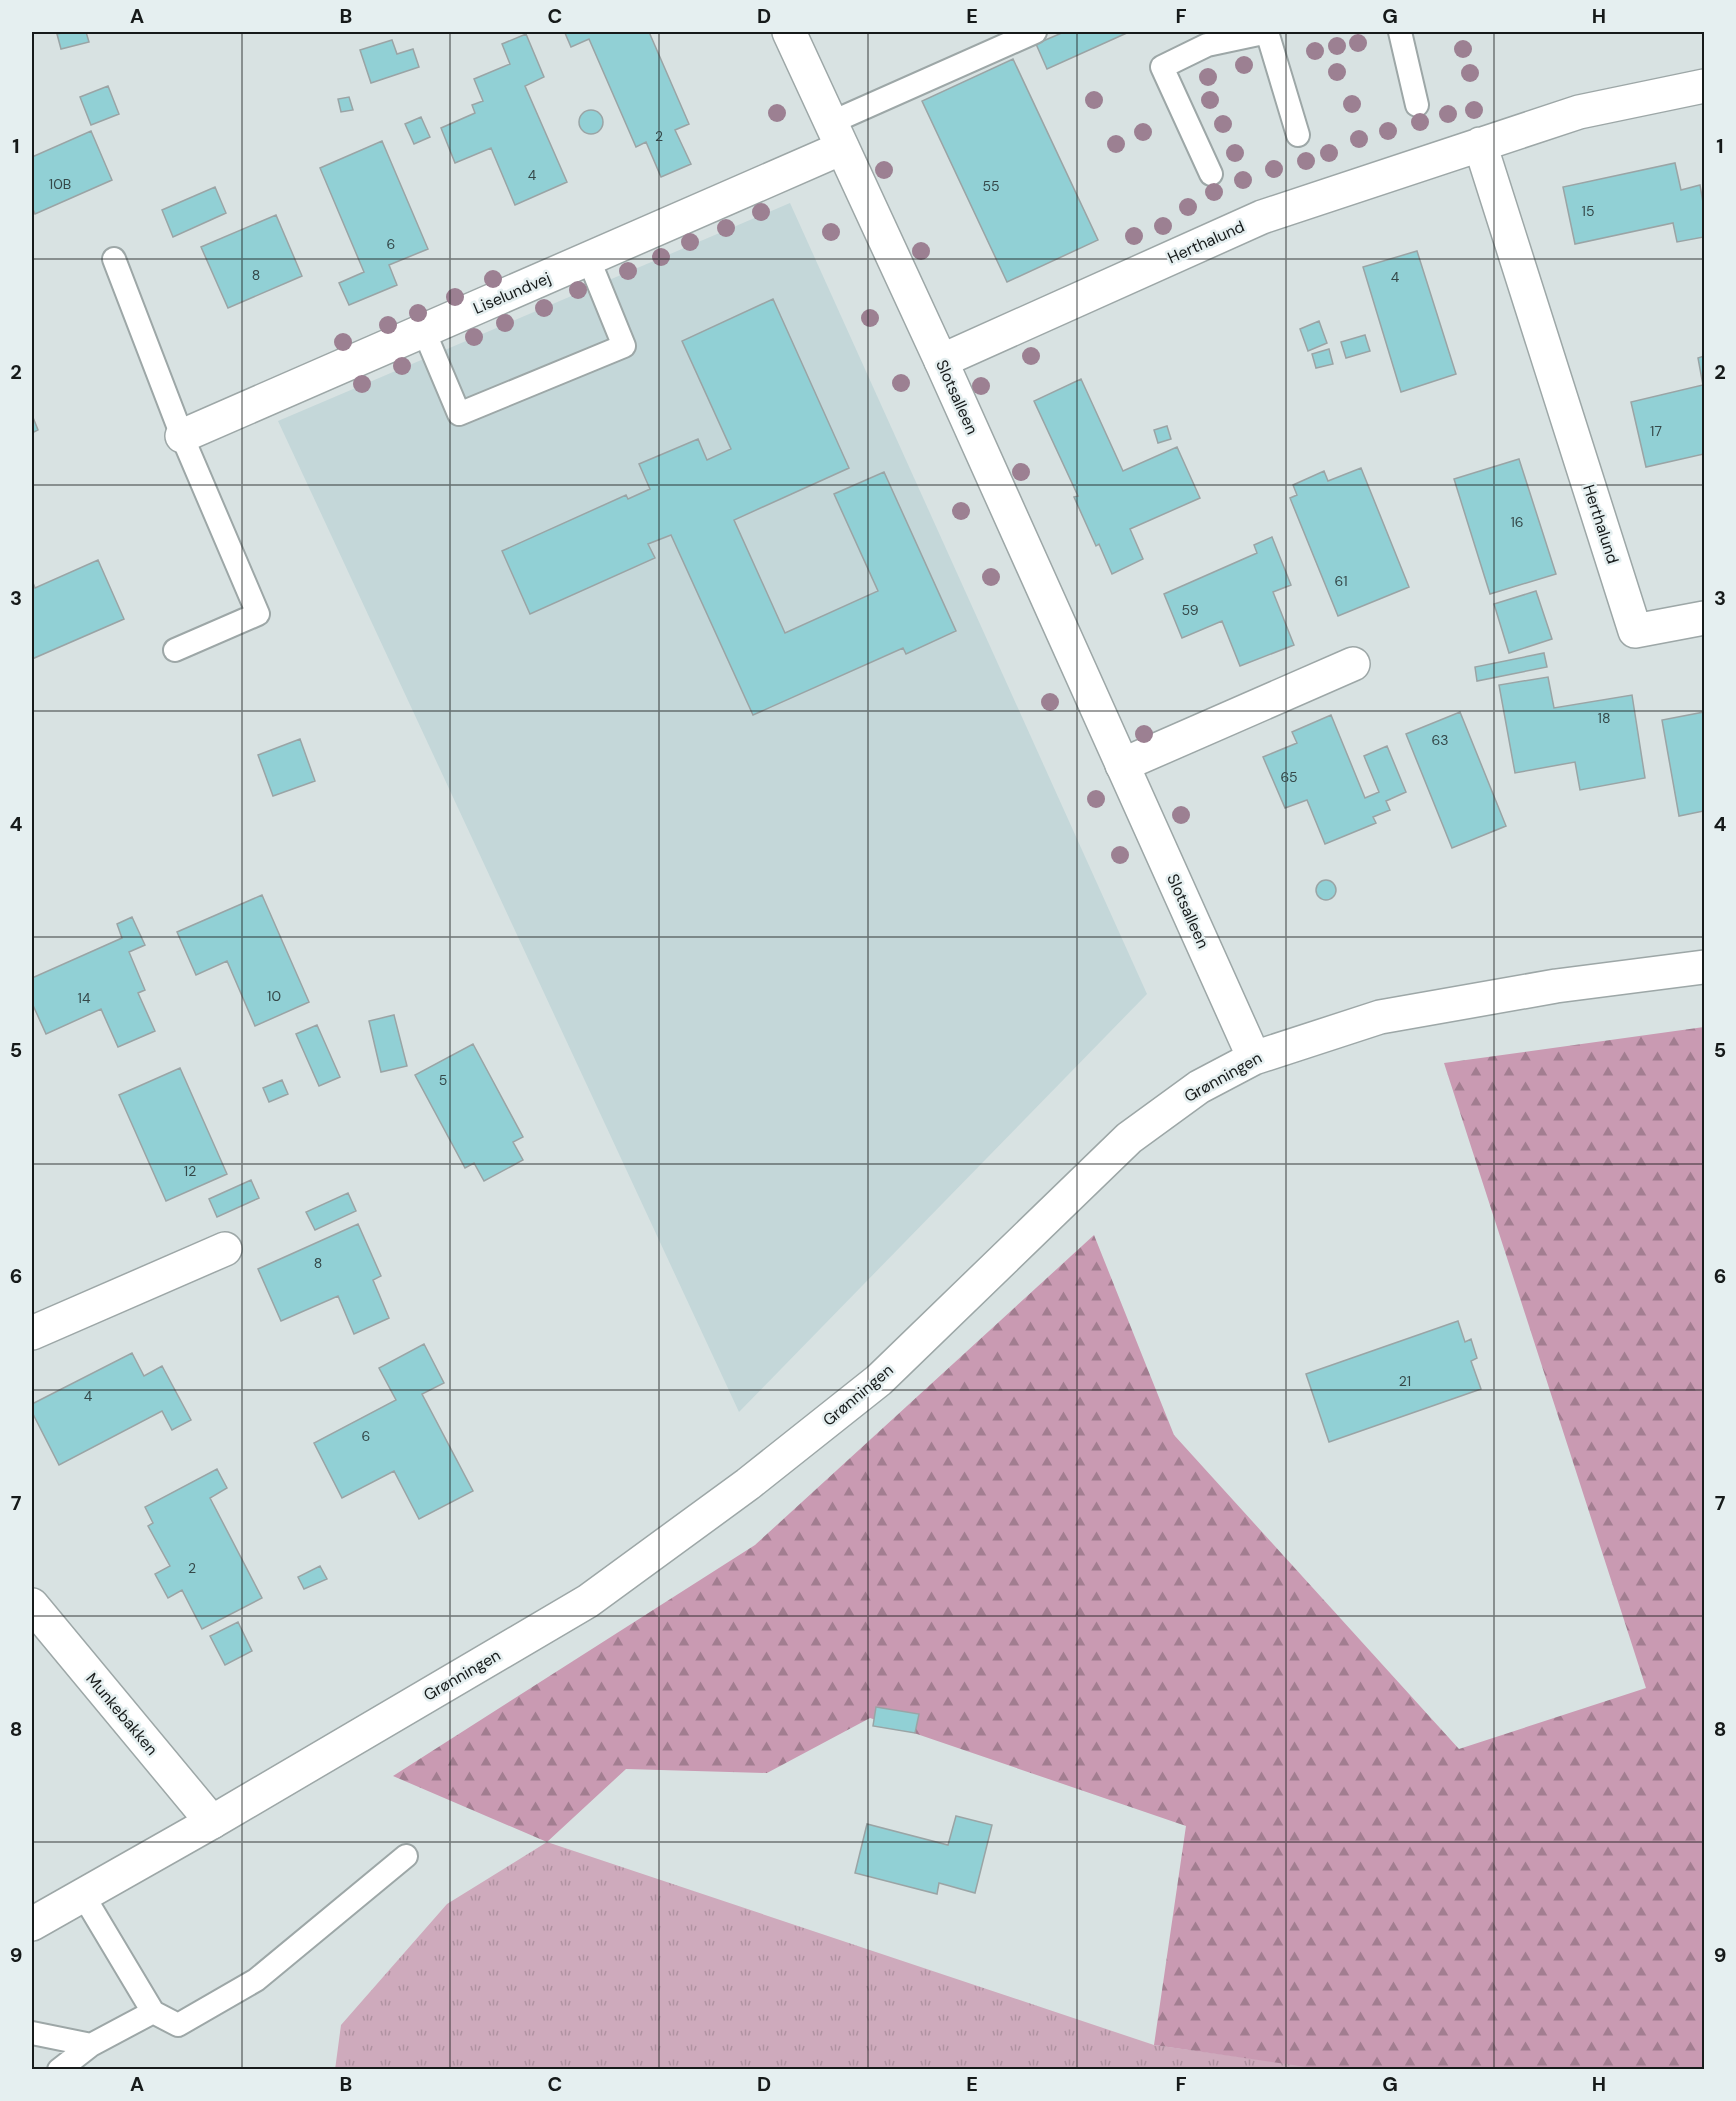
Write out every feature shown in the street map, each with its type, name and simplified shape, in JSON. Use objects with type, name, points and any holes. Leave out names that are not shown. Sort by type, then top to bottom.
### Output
[{"type":"street","name":"Slotsalleen","points":[[789,32],[941,361],[1254,1058]]},
{"type":"street","name":"Herthalund","points":[[941,361],[1262,217],[1579,112],[1704,86]]},
{"type":"street","name":"Liselundvej","points":[[182,436],[589,260],[836,135]]},
{"type":"street","name":"Herthalund","points":[[1480,144],[1635,631],[1704,618]]},
{"type":"street","points":[[1122,765],[1353,664]]},
{"type":"street","name":"Grønningen","points":[[32,1924],[212,1822],[588,1600],[739,1491],[879,1380],[1130,1138],[1199,1087],[1254,1058],[1380,1017],[1556,986],[1704,967]]},
{"type":"street","points":[[32,1333],[225,1249]]},
{"type":"street","name":"Munkebakken","points":[[32,1605],[212,1822]]},
{"type":"lane","points":[[836,135],[1035,32]]},
{"type":"lane","points":[[1211,174],[1162,67],[1203,38],[1267,32],[1298,135]]},
{"type":"lane","points":[[1400,32],[1417,105]]},
{"type":"lane","points":[[114,259],[182,436],[258,614],[176,650]]},
{"type":"lane","points":[[424,331],[459,414],[624,346],[589,260]]},
{"type":"lane","points":[[83,1895],[153,2012],[178,2025],[256,1980],[406,1856]]},
{"type":"lane","points":[[59,2070],[91,2044],[153,2012]]},
{"type":"lane","points":[[32,2033],[91,2044]]},
{"type":"shaded area","points":[[790,203],[1147,994],[739,1412],[278,421]]},
{"type":"green space","points":[[1704,1027],[1704,2069],[1328,2070],[1154,2045],[1186,1826],[870,1718],[767,1773],[626,1769],[547,1842],[393,1776],[755,1545],[1094,1235],[1174,1435],[1459,1749],[1646,1688],[1444,1063]]},
{"type":"green space","points":[[547,1842],[1154,2045],[1328,2069],[335,2070],[341,2025],[447,1904]]},
{"type":"building","points":[[86,32],[89,42],[61,49],[57,34]]},
{"type":"building","points":[[649,32],[689,124],[675,130],[691,164],[661,177],[646,142],[636,147],[589,39],[571,47],[565,33]]},
{"type":"building","points":[[1064,32],[1129,32],[1047,69],[1036,44]]},
{"type":"building","points":[[526,34],[544,77],[525,86],[567,182],[515,205],[491,148],[455,163],[441,128],[475,113],[472,105],[483,101],[474,79],[510,64],[502,44]]},
{"type":"building","points":[[392,40],[397,54],[413,49],[419,67],[371,83],[360,50]]},
{"type":"building","points":[[1013,59],[1098,240],[1007,282],[922,101]]},
{"type":"building","points":[[108,86],[119,114],[91,125],[80,97]]},
{"type":"building","points":[[349,97],[353,110],[341,112],[338,99]]},
{"type":"building","points":[[591,110],[599,114],[603,122],[599,130],[591,134],[583,130],[579,122],[583,114]]},
{"type":"building","points":[[421,117],[430,137],[414,144],[405,124]]},
{"type":"building","points":[[91,131],[112,180],[35,214],[32,207],[32,157]]},
{"type":"building","points":[[382,141],[428,249],[389,265],[397,285],[349,305],[339,283],[364,272],[320,168]]},
{"type":"building","points":[[1675,163],[1681,190],[1700,185],[1704,208],[1704,237],[1677,242],[1673,223],[1575,244],[1563,187]]},
{"type":"building","points":[[215,187],[226,213],[173,237],[162,210]]},
{"type":"building","points":[[276,215],[302,276],[228,308],[201,247]]},
{"type":"building","points":[[1417,251],[1456,374],[1401,392],[1363,267]]},
{"type":"building","points":[[773,299],[849,468],[734,520],[785,633],[878,591],[834,494],[884,472],[956,631],[906,654],[903,648],[753,715],[671,535],[648,544],[655,558],[530,614],[502,551],[626,495],[628,499],[650,489],[639,464],[698,439],[707,460],[731,449],[682,341]]},
{"type":"building","points":[[1319,321],[1327,343],[1308,351],[1300,329]]},
{"type":"building","points":[[1365,335],[1370,351],[1346,358],[1341,342]]},
{"type":"building","points":[[1329,349],[1333,364],[1316,368],[1312,354]]},
{"type":"building","points":[[1704,356],[1704,454],[1646,467],[1631,402],[1703,385],[1698,358]]},
{"type":"building","points":[[1081,379],[1123,471],[1177,447],[1200,498],[1130,529],[1143,559],[1112,574],[1099,544],[1096,546],[1074,497],[1078,496],[1034,401]]},
{"type":"building","points":[[32,415],[38,430],[32,433]]},
{"type":"building","points":[[1167,426],[1171,439],[1158,443],[1154,430]]},
{"type":"building","points":[[1519,459],[1556,574],[1490,594],[1454,479]]},
{"type":"building","points":[[1361,468],[1409,587],[1338,616],[1290,498],[1297,495],[1293,485],[1324,471],[1328,481]]},
{"type":"building","points":[[1272,537],[1291,585],[1273,592],[1294,645],[1240,666],[1222,621],[1182,638],[1164,594],[1257,553],[1254,545]]},
{"type":"building","points":[[98,560],[124,619],[32,659],[32,580],[35,588]]},
{"type":"building","points":[[1536,591],[1552,639],[1509,653],[1494,604]]},
{"type":"building","points":[[1544,653],[1547,667],[1477,681],[1475,667]]},
{"type":"building","points":[[1548,677],[1554,708],[1632,695],[1645,778],[1580,790],[1575,762],[1515,773],[1499,685]]},
{"type":"building","points":[[1460,712],[1506,826],[1452,848],[1406,734]]},
{"type":"building","points":[[1704,712],[1704,811],[1679,816],[1662,720]]},
{"type":"building","points":[[1331,715],[1365,798],[1379,792],[1364,756],[1387,746],[1406,792],[1386,801],[1390,810],[1373,817],[1376,823],[1325,844],[1307,800],[1285,808],[1263,757],[1297,743],[1292,732]]},
{"type":"building","points":[[300,739],[315,781],[273,796],[258,755]]},
{"type":"building","points":[[1326,880],[1333,883],[1336,890],[1333,897],[1326,900],[1319,897],[1316,890],[1319,883]]},
{"type":"building","points":[[262,895],[309,1002],[255,1026],[227,961],[196,975],[177,932]]},
{"type":"building","points":[[132,917],[145,945],[129,952],[145,990],[138,993],[155,1031],[118,1047],[101,1009],[46,1034],[32,1003],[32,978],[122,938],[117,924]]},
{"type":"building","points":[[394,1015],[407,1066],[381,1072],[369,1021]]},
{"type":"building","points":[[317,1025],[340,1077],[319,1086],[296,1034]]},
{"type":"building","points":[[473,1044],[523,1137],[513,1142],[523,1160],[484,1181],[474,1163],[465,1168],[415,1075]]},
{"type":"building","points":[[180,1068],[227,1174],[166,1201],[119,1095]]},
{"type":"building","points":[[282,1080],[288,1094],[269,1102],[263,1088]]},
{"type":"building","points":[[251,1180],[259,1198],[217,1217],[209,1199]]},
{"type":"building","points":[[348,1193],[356,1211],[315,1230],[306,1212]]},
{"type":"building","points":[[358,1224],[381,1276],[373,1280],[389,1318],[354,1334],[338,1296],[281,1321],[258,1269]]},
{"type":"building","points":[[1458,1321],[1465,1342],[1471,1339],[1477,1358],[1471,1361],[1481,1389],[1329,1442],[1306,1374]]},
{"type":"building","points":[[424,1344],[444,1383],[422,1394],[473,1491],[419,1519],[394,1471],[342,1498],[314,1443],[396,1400],[379,1368]]},
{"type":"building","points":[[132,1353],[144,1376],[162,1366],[191,1420],[172,1430],[162,1411],[59,1465],[32,1412],[32,1404]]},
{"type":"building","points":[[217,1469],[227,1488],[210,1498],[262,1598],[202,1629],[182,1590],[168,1598],[155,1574],[170,1566],[148,1526],[153,1523],[145,1507]]},
{"type":"building","points":[[320,1566],[327,1579],[304,1589],[298,1577]]},
{"type":"building","points":[[238,1622],[252,1651],[225,1665],[210,1636]]},
{"type":"building","points":[[876,1707],[919,1714],[915,1733],[873,1726]]},
{"type":"building","points":[[956,1816],[992,1825],[975,1893],[939,1883],[937,1894],[855,1873],[867,1824],[948,1845]]}]
